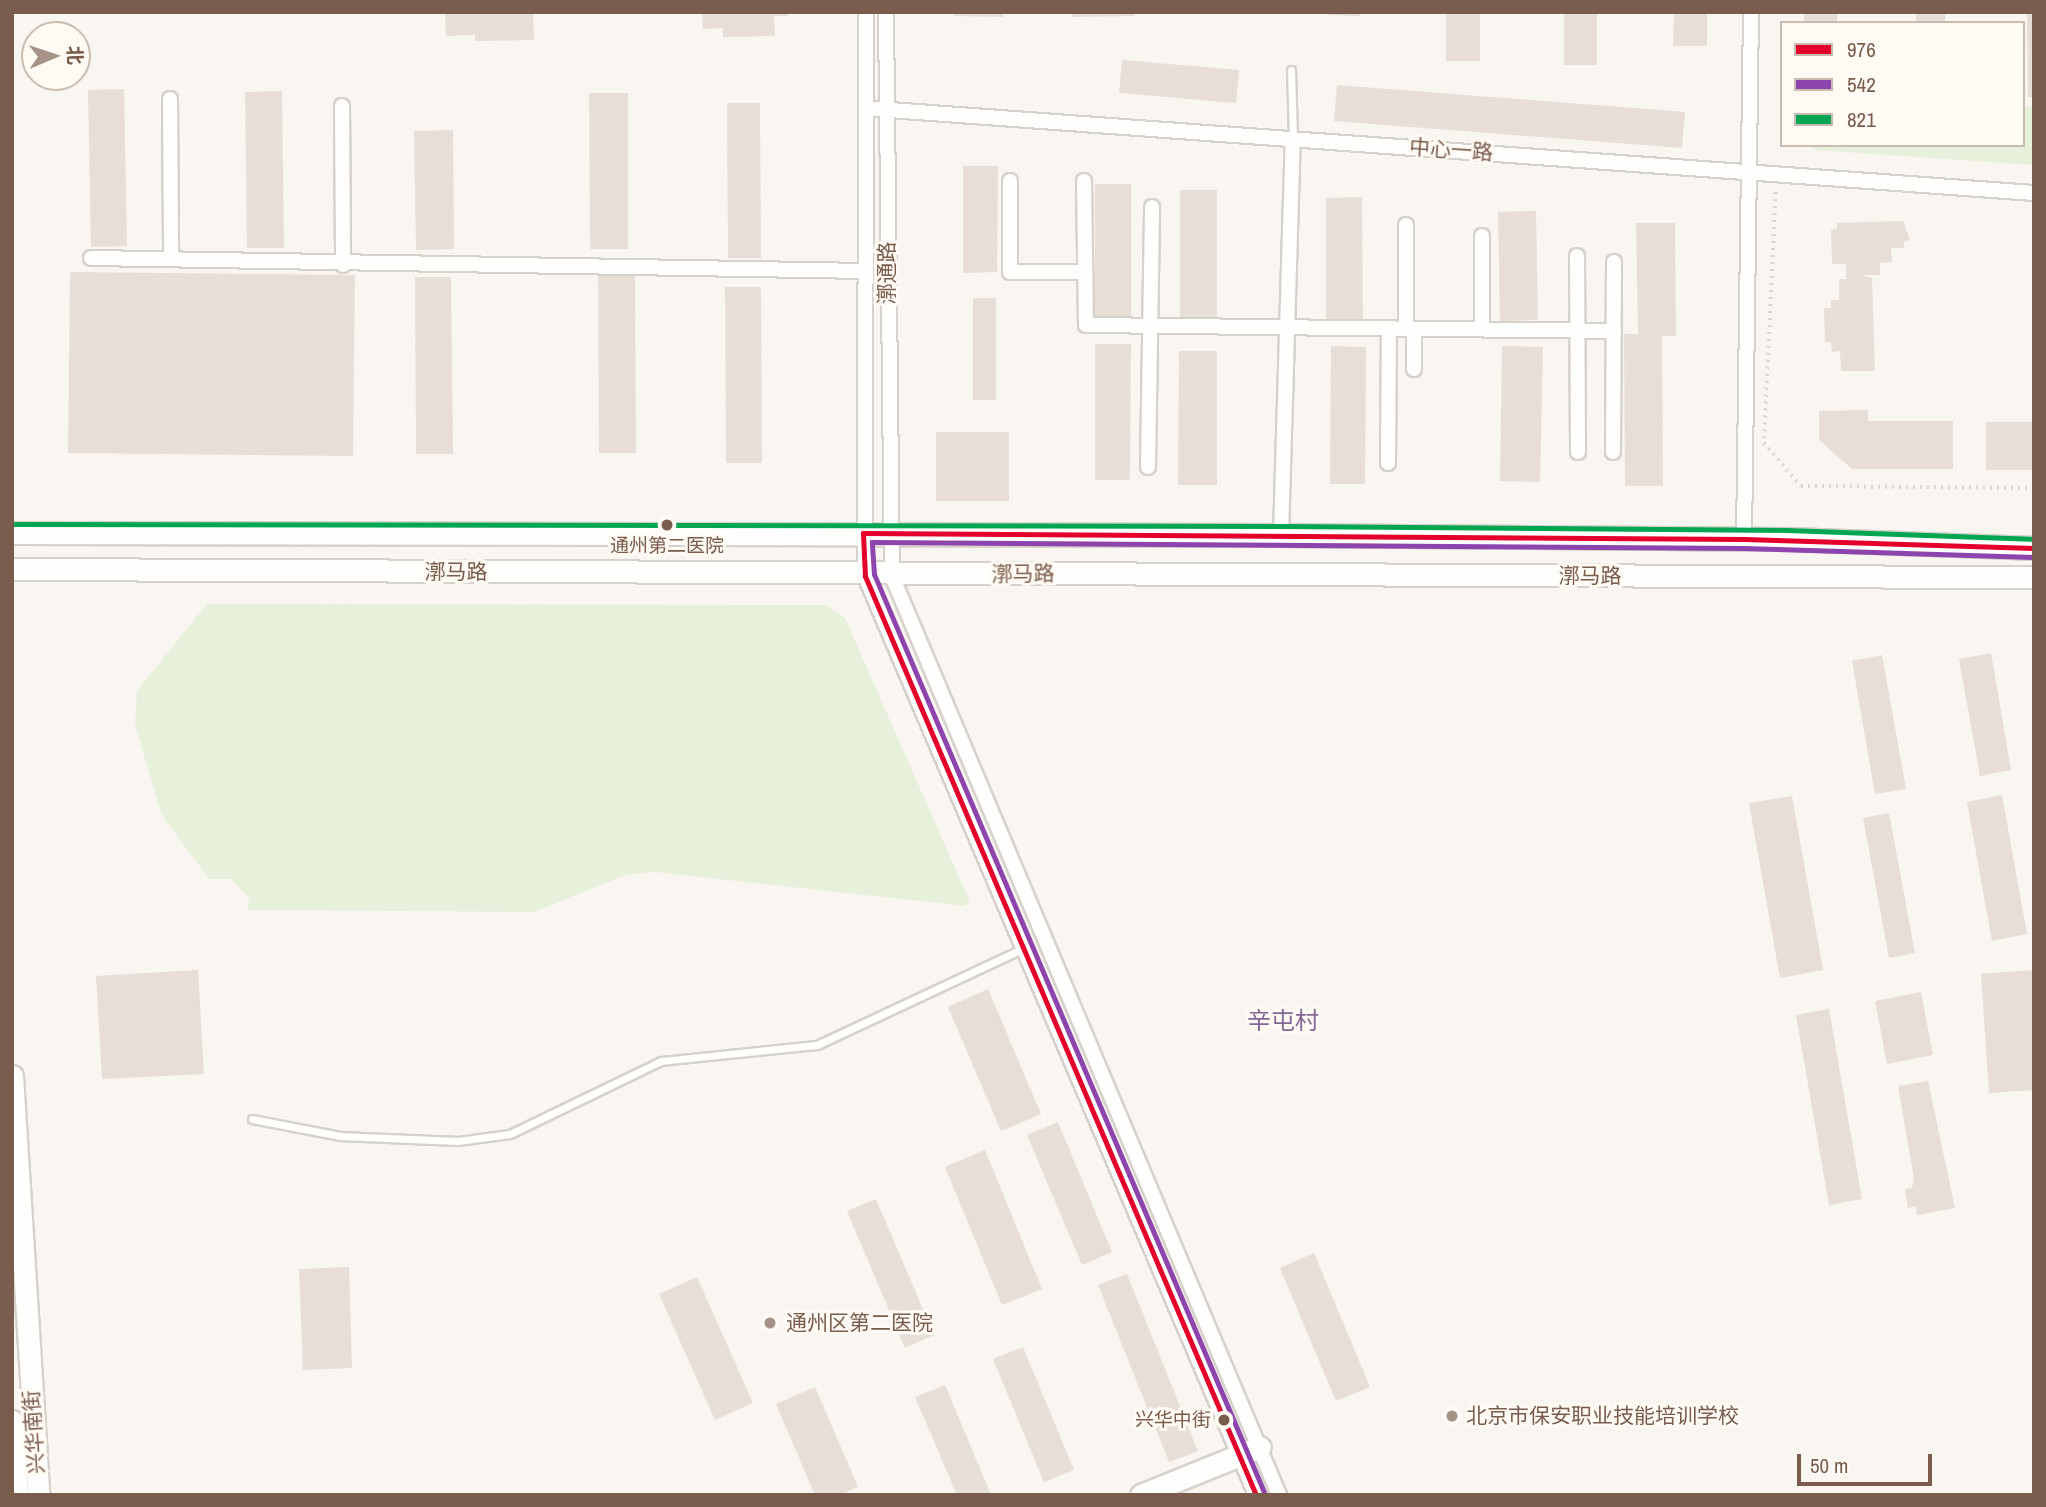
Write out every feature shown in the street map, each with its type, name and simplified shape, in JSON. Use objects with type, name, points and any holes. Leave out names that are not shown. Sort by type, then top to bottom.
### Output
[{"type":"main road","name":"漷马路","points":[[12,533],[1281,535],[1744,539],[2034,548]]},
{"type":"main road","name":"漷马路","points":[[12,569],[865,576],[2034,577]]},
{"type":"main road","name":"兴华南街","points":[[12,1076],[38,1495]]},
{"type":"main road","name":"兴华南街","points":[[12,1421],[17,1495]]},
{"type":"main road","points":[[1141,1495],[1250,1451]]},
{"type":"street","name":"漷通路","points":[[863,533],[868,108],[866,12]]},
{"type":"street","name":"漷通路","points":[[886,12],[888,534]]},
{"type":"street","points":[[1744,539],[1751,12]]},
{"type":"street","points":[[170,99],[171,258]]},
{"type":"street","points":[[342,106],[343,265]]},
{"type":"street","name":"中心一路","points":[[868,108],[2034,193]]},
{"type":"street","points":[[1281,535],[1293,138]]},
{"type":"street","points":[[1010,181],[1010,272],[1086,272]]},
{"type":"street","points":[[1084,181],[1086,325],[1614,331]]},
{"type":"street","points":[[1148,467],[1152,207]]},
{"type":"street","points":[[1406,225],[1414,369]]},
{"type":"street","points":[[1482,236],[1482,329]]},
{"type":"street","points":[[1577,256],[1578,452]]},
{"type":"street","points":[[91,258],[171,258],[343,265],[866,271]]},
{"type":"street","points":[[1613,452],[1614,262]]},
{"type":"street","points":[[1388,463],[1389,328]]},
{"type":"street","points":[[863,533],[865,576],[1250,1451],[1279,1495]]},
{"type":"street","points":[[888,534],[892,576],[1250,1451],[1256,1495]]},
{"type":"lane","points":[[1291,70],[1293,138]]},
{"type":"lane","points":[[252,1119],[340,1136],[458,1141],[510,1134],[661,1061],[817,1045],[1026,947]]},
{"type":"path","points":[[1786,192],[1772,192],[1765,443],[1801,486],[2034,488]]},
{"type":"green space","points":[[2025,106],[2034,107],[2034,165],[1815,150],[1812,147],[2025,147]]},
{"type":"green space","points":[[207,604],[826,605],[845,618],[970,902],[964,906],[656,872],[628,874],[534,912],[248,910],[249,898],[231,879],[209,879],[161,814],[135,724],[137,691]]},
{"type":"building","points":[[445,12],[533,12],[534,40],[475,41],[475,35],[446,36]]},
{"type":"building","points":[[702,12],[787,12],[788,16],[774,16],[775,36],[723,37],[723,28],[703,29]]},
{"type":"building","points":[[954,12],[1003,12],[1003,17],[954,16]]},
{"type":"building","points":[[1072,12],[1134,12],[1135,16],[1072,17]]},
{"type":"building","points":[[1328,12],[1360,12],[1360,16],[1328,15]]},
{"type":"building","points":[[1446,12],[1480,12],[1480,61],[1446,61]]},
{"type":"building","points":[[1564,12],[1597,12],[1597,65],[1564,65]]},
{"type":"building","points":[[1674,12],[1707,12],[1707,46],[1673,46]]},
{"type":"building","points":[[1804,12],[1837,12],[1837,21],[1804,21]]},
{"type":"building","points":[[1916,12],[1945,12],[1945,21],[1916,21]]},
{"type":"building","points":[[2027,12],[2034,12],[2034,97],[2028,97]]},
{"type":"building","points":[[1122,60],[1239,70],[1236,103],[1119,93]]},
{"type":"building","points":[[1337,85],[1685,112],[1682,148],[1334,121]]},
{"type":"building","points":[[124,89],[127,246],[91,247],[88,91]]},
{"type":"building","points":[[282,91],[284,248],[247,248],[245,92]]},
{"type":"building","points":[[589,93],[628,93],[628,249],[590,249]]},
{"type":"building","points":[[727,103],[760,103],[761,258],[728,258]]},
{"type":"building","points":[[453,130],[454,249],[416,250],[414,131]]},
{"type":"building","points":[[963,166],[998,166],[997,272],[963,273]]},
{"type":"building","points":[[1095,184],[1131,184],[1131,317],[1095,317]]},
{"type":"building","points":[[1180,190],[1217,190],[1217,319],[1180,319]]},
{"type":"building","points":[[1362,197],[1363,319],[1326,319],[1326,198]]},
{"type":"building","points":[[1536,211],[1538,320],[1500,321],[1498,212]]},
{"type":"building","points":[[1903,221],[1910,240],[1904,241],[1904,248],[1891,248],[1892,262],[1880,263],[1880,275],[1862,275],[1872,278],[1875,371],[1841,371],[1840,351],[1832,352],[1831,342],[1825,342],[1824,308],[1831,308],[1831,300],[1839,300],[1839,279],[1846,279],[1846,264],[1832,264],[1831,230],[1837,229],[1837,223]]},
{"type":"building","points":[[1636,223],[1675,223],[1676,336],[1662,336],[1663,486],[1625,486],[1624,334],[1638,334]]},
{"type":"building","points":[[70,272],[355,275],[353,456],[68,453]]},
{"type":"building","points":[[598,275],[635,275],[636,453],[599,453]]},
{"type":"building","points":[[415,277],[451,277],[453,454],[416,454]]},
{"type":"building","points":[[725,287],[761,287],[762,463],[726,463]]},
{"type":"building","points":[[973,298],[996,298],[996,400],[973,400]]},
{"type":"building","points":[[1095,344],[1131,344],[1130,480],[1095,480]]},
{"type":"building","points":[[1331,346],[1366,347],[1365,484],[1330,484]]},
{"type":"building","points":[[1502,346],[1543,347],[1540,482],[1500,481]]},
{"type":"building","points":[[1179,351],[1217,351],[1217,485],[1178,485]]},
{"type":"building","points":[[1868,410],[1868,421],[1953,421],[1953,469],[1852,469],[1819,440],[1819,411]]},
{"type":"building","points":[[1986,422],[2034,422],[2034,470],[1986,470]]},
{"type":"building","points":[[936,432],[1009,432],[1009,501],[936,501]]},
{"type":"building","points":[[1991,653],[2011,770],[1980,776],[1959,659]]},
{"type":"building","points":[[1882,655],[1906,789],[1875,794],[1852,661]]},
{"type":"building","points":[[2002,795],[2027,934],[1992,941],[1967,802]]},
{"type":"building","points":[[1792,796],[1823,970],[1780,978],[1749,803]]},
{"type":"building","points":[[1889,813],[1915,953],[1889,958],[1863,818]]},
{"type":"building","points":[[198,970],[204,1074],[102,1079],[96,976]]},
{"type":"building","points":[[2034,970],[2034,1090],[1989,1093],[1981,974]]},
{"type":"building","points":[[988,989],[1041,1114],[1001,1131],[948,1007]]},
{"type":"building","points":[[1921,992],[1933,1055],[1887,1064],[1875,1001]]},
{"type":"building","points":[[1829,1009],[1862,1199],[1829,1205],[1796,1015]]},
{"type":"building","points":[[1928,1081],[1955,1208],[1917,1215],[1916,1206],[1908,1208],[1905,1189],[1912,1188],[1914,1179],[1898,1086]]},
{"type":"building","points":[[1058,1122],[1112,1252],[1082,1265],[1027,1135]]},
{"type":"building","points":[[985,1150],[1042,1289],[1002,1305],[945,1167]]},
{"type":"building","points":[[876,1199],[934,1335],[905,1348],[847,1211]]},
{"type":"building","points":[[1314,1253],[1370,1387],[1336,1401],[1280,1268]]},
{"type":"building","points":[[349,1267],[352,1368],[303,1370],[299,1269]]},
{"type":"building","points":[[1127,1274],[1198,1451],[1169,1462],[1098,1285]]},
{"type":"building","points":[[697,1277],[753,1403],[715,1420],[659,1294]]},
{"type":"building","points":[[1023,1347],[1074,1470],[1044,1482],[993,1359]]},
{"type":"building","points":[[945,1385],[991,1495],[957,1495],[915,1397]]},
{"type":"building","points":[[815,1387],[858,1487],[839,1495],[815,1495],[776,1404]]},
{"type":"transit line","name":"821","points":[[12,524],[1281,526],[1789,530],[2034,539]]},
{"type":"transit line","name":"976","points":[[1256,1495],[865,576],[863,533],[1744,539],[2034,548]]},
{"type":"transit line","name":"542","points":[[1264,1492],[874,574],[872,542],[1744,548],[2034,557]]},
{"type":"place","name":"通州第二医院","points":[[667,525]]},
{"type":"place","name":"通州区第二医院","points":[[770,1323]]},
{"type":"place","name":"北京市保安职业技能培训学校","points":[[1452,1416]]},
{"type":"place","name":"兴华中街","points":[[1224,1420]]},
{"type":"district","name":"辛屯村","points":[[1283,1021]]}]
